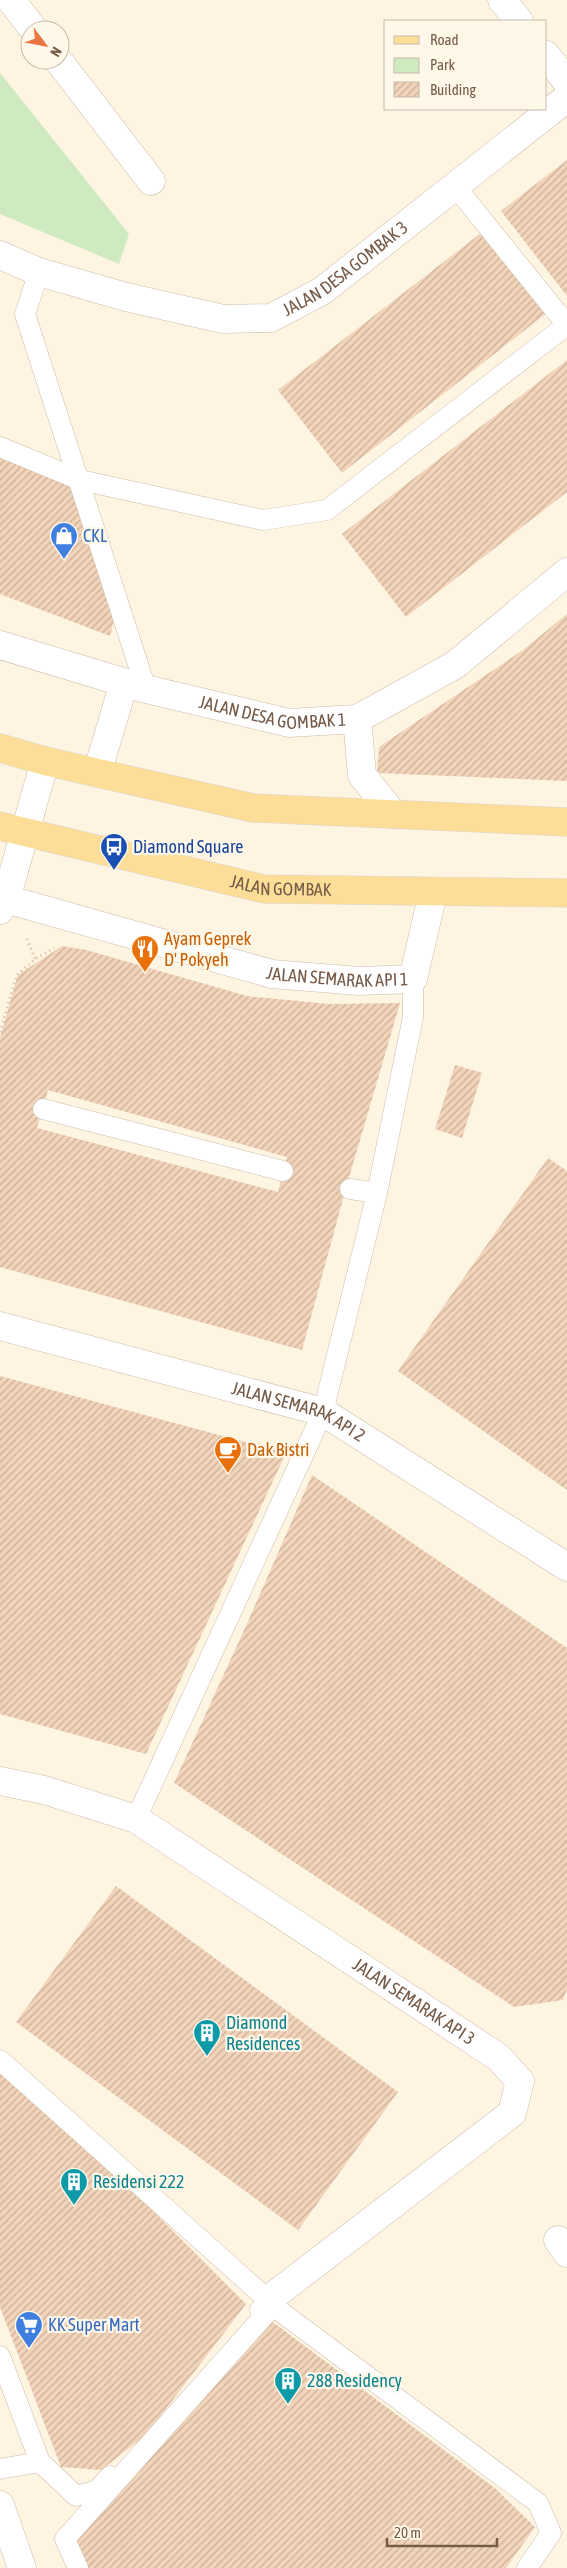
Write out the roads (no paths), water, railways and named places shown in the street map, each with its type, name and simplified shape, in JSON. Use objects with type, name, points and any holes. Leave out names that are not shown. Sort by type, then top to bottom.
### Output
[{"type":"main road","points":[[0,748],[45,761],[253,808],[567,822]]},
{"type":"main road","name":"JALAN GOMBAK","points":[[13,829],[264,889],[433,893],[567,893]]},
{"type":"street","points":[[11,0],[26,20]]},
{"type":"street","points":[[502,0],[518,20]]},
{"type":"street","points":[[547,56],[567,82]]},
{"type":"street","points":[[66,70],[151,180]]},
{"type":"street","name":"JALAN DESA GOMBAK 3","points":[[0,255],[39,272],[126,297],[223,319],[272,318],[322,291],[567,98]]},
{"type":"street","name":"JALAN DESA GOMBAK 1","points":[[0,645],[135,686],[289,723],[357,718],[455,665],[567,572]]},
{"type":"street","points":[[97,773],[135,686]]},
{"type":"street","points":[[357,718],[362,775],[393,814]]},
{"type":"street","points":[[3,905],[13,829],[45,761]]},
{"type":"street","name":"JALAN SEMARAK API 1","points":[[3,905],[272,974],[359,981],[413,979],[433,893]]},
{"type":"street","name":"JALAN SEMARAK API 2","points":[[0,1326],[323,1412],[567,1567]]},
{"type":"street","name":"JALAN SEMARAK API 3","points":[[0,1781],[44,1790],[136,1819],[498,2057],[520,2081],[512,2113],[268,2300]]},
{"type":"street","points":[[0,2505],[22,2568]]},
{"type":"lane","points":[[0,447],[80,480],[263,520],[327,510],[567,325],[455,186]]},
{"type":"lane","points":[[39,272],[26,314],[80,480],[135,686]]},
{"type":"lane","points":[[136,1819],[323,1412],[377,1193],[413,1017],[413,979]]},
{"type":"lane","points":[[43,1109],[141,1127],[283,1171]]},
{"type":"lane","points":[[350,1189],[377,1193]]},
{"type":"lane","points":[[0,2060],[268,2300],[96,2490],[76,2496],[40,2462],[0,2356]]},
{"type":"lane","points":[[78,2568],[65,2539],[273,2306],[538,2503],[551,2532],[527,2568]]},
{"type":"lane","points":[[0,2469],[40,2462]]},
{"type":"place","name":"CKL","points":[[64,560]]},
{"type":"place","name":"Diamond Square","points":[[114,871]]},
{"type":"place","name":"Ayam Geprek D' Pokyeh","points":[[145,973]]},
{"type":"place","name":"Dak Bistri","points":[[228,1474]]},
{"type":"place","name":"Diamond Residences","points":[[207,2057]]},
{"type":"place","name":"Residensi 222","points":[[74,2206]]},
{"type":"place","name":"KK Super Mart","points":[[29,2349]]},
{"type":"place","name":"288 Residency","points":[[288,2405]]}]
